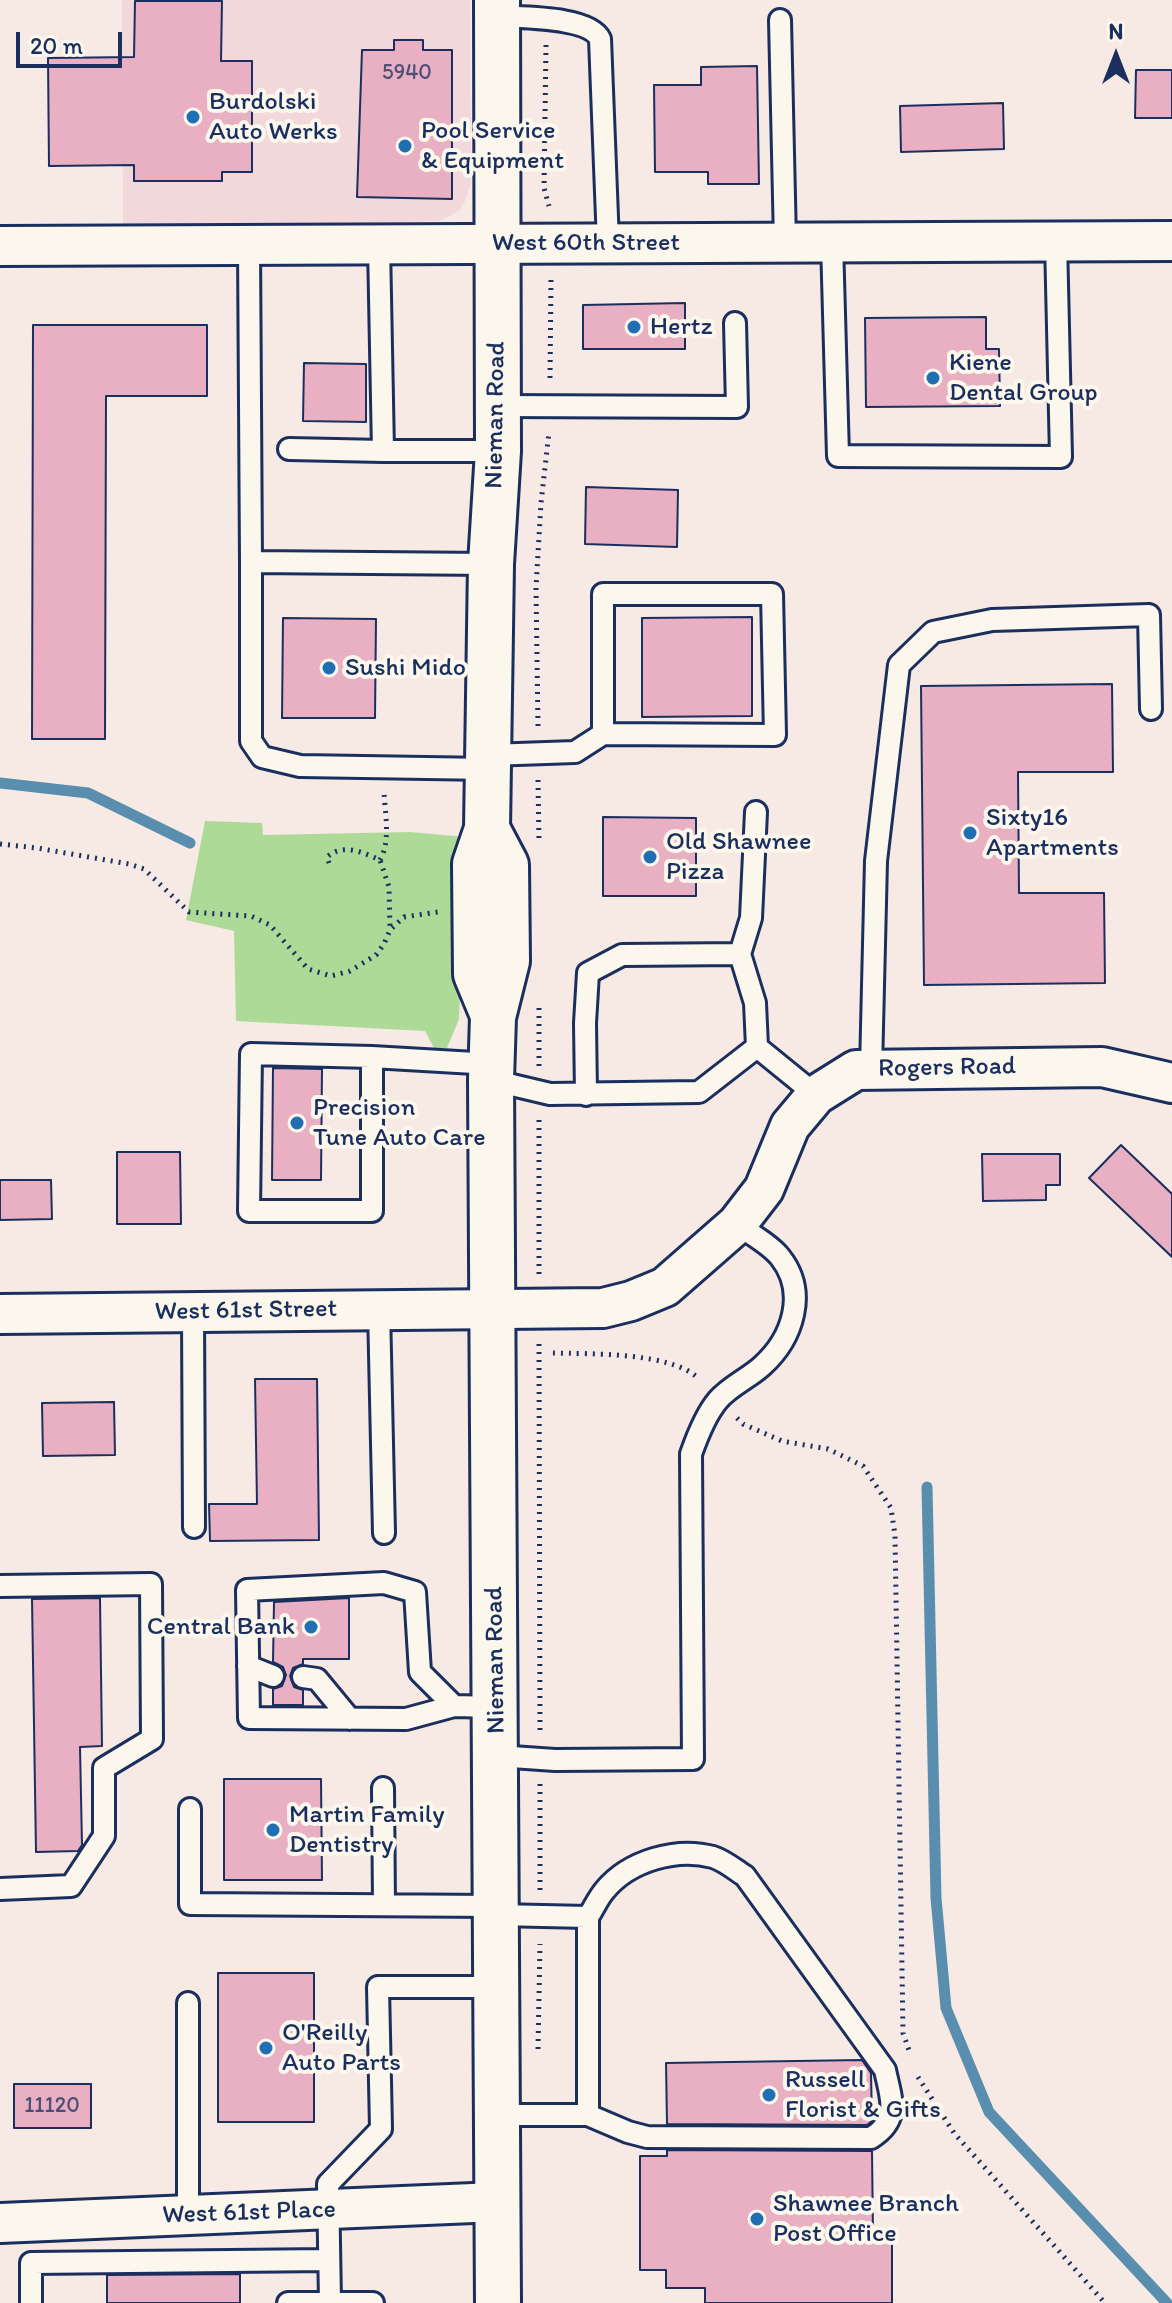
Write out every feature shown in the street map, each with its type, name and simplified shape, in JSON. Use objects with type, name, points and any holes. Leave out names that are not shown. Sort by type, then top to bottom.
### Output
[{"type":"main road","name":"Nieman Road","points":[[497,8],[498,451],[491,564],[487,829],[506,865],[507,961],[493,1017],[491,1072],[498,2303]]},
{"type":"street","name":"West 60th Street","points":[[0,246],[1172,241]]},
{"type":"street","name":"Rogers Road","points":[[493,1308],[603,1308],[665,1287],[737,1224],[764,1189],[790,1126],[816,1095],[856,1070],[1102,1067],[1172,1083]]},
{"type":"street","name":"West 61st Street","points":[[0,1314],[493,1308]]},
{"type":"street","name":"West 61st Place","points":[[0,2223],[497,2202]]},
{"type":"lane","points":[[497,8],[584,26],[597,33],[600,39],[608,243]]},
{"type":"lane","points":[[780,20],[785,242]]},
{"type":"lane","points":[[832,242],[838,456],[1061,457],[1056,241]]},
{"type":"lane","points":[[249,245],[251,741],[262,757],[300,766],[383,767],[489,762],[575,752],[603,734],[775,735],[772,594],[603,594],[603,734]]},
{"type":"lane","points":[[379,245],[383,451]]},
{"type":"lane","points":[[497,406],[737,407],[735,323]]},
{"type":"lane","points":[[289,449],[498,451]]},
{"type":"lane","points":[[251,562],[491,564]]},
{"type":"lane","points":[[871,1069],[876,861],[899,665],[933,632],[992,620],[1149,615],[1151,709]]},
{"type":"lane","points":[[756,812],[751,918],[740,954],[755,1003],[757,1047],[816,1095]]},
{"type":"lane","points":[[586,1095],[588,973],[622,955],[740,954]]},
{"type":"lane","points":[[372,1057],[372,1211],[249,1211],[251,1054],[372,1057],[491,1072],[550,1094],[586,1095],[699,1092],[757,1047]]},
{"type":"lane","points":[[497,1756],[693,1759],[691,1454],[718,1400],[764,1365],[788,1332],[796,1303],[793,1280],[779,1256],[737,1224]]},
{"type":"lane","points":[[379,1309],[384,1533]]},
{"type":"lane","points":[[193,1312],[194,1527]]},
{"type":"lane","points":[[454,1706],[420,1672],[415,1592],[384,1583],[247,1590],[249,1718],[406,1719],[454,1706],[497,1707]]},
{"type":"lane","points":[[0,1586],[151,1584],[152,1739],[104,1768],[104,1836],[71,1886],[0,1889]]},
{"type":"lane","points":[[248,1666],[273,1676]]},
{"type":"lane","points":[[303,1677],[317,1679],[350,1719]]},
{"type":"lane","points":[[383,1788],[384,1905]]},
{"type":"lane","points":[[190,1809],[190,1904],[384,1905],[588,1917]]},
{"type":"lane","points":[[497,2115],[588,2115],[647,2137],[871,2138],[883,2130],[891,2118],[893,2105],[885,2070],[745,1876],[709,1856],[668,1856],[649,1859],[619,1876],[604,1891],[588,1917],[588,2115]]},
{"type":"lane","points":[[330,2302],[328,2184],[381,2129],[378,1987],[497,1987]]},
{"type":"lane","points":[[188,2003],[188,2215]]},
{"type":"lane","points":[[31,2303],[31,2263],[329,2260]]},
{"type":"lane","points":[[288,2303],[373,2303]]},
{"type":"path","points":[[546,19],[544,188],[549,207]]},
{"type":"path","points":[[539,850],[536,588],[541,503]]},
{"type":"path","points":[[380,860],[386,840],[383,767]]},
{"type":"path","points":[[0,844],[144,869],[189,912],[251,916],[270,925],[308,969],[331,976],[350,971],[376,955],[390,930],[404,917],[441,912]]},
{"type":"path","points":[[329,863],[327,857],[333,852],[347,849],[361,851],[380,860],[389,887],[390,930]]},
{"type":"path","points":[[535,2055],[540,2045],[539,1000]]},
{"type":"path","points":[[891,1508],[895,1535],[903,2033],[912,2059]]},
{"type":"path","points":[[916,2072],[921,2085],[954,2133],[1105,2303]]},
{"type":"shaded area","points":[[122,0],[470,0],[471,183],[459,211],[439,221],[123,228]]},
{"type":"green space","points":[[205,821],[262,823],[263,835],[410,832],[465,837],[459,1019],[447,1048],[434,1048],[425,1031],[236,1021],[234,931],[186,920]]},
{"type":"building","name":"Burdolski Auto Werks","points":[[135,1],[222,1],[221,61],[252,61],[252,172],[222,172],[222,181],[134,181],[134,165],[49,166],[48,58],[134,57]]},
{"type":"building","name":"Pool Service & Equipment","points":[[394,40],[423,40],[423,50],[452,50],[452,199],[357,197],[362,50],[394,50]]},
{"type":"building","points":[[757,66],[759,184],[708,184],[708,172],[655,172],[654,85],[701,85],[701,67]]},
{"type":"building","points":[[1136,70],[1172,70],[1172,118],[1135,118]]},
{"type":"building","points":[[1003,103],[1004,149],[901,152],[900,106]]},
{"type":"building","name":"Hertz","points":[[685,303],[685,349],[583,349],[583,305]]},
{"type":"building","name":"Kiene Dental Group","points":[[986,317],[986,349],[999,349],[1000,406],[866,407],[865,318]]},
{"type":"building","points":[[33,325],[207,325],[207,396],[106,396],[105,739],[32,739]]},
{"type":"building","points":[[304,363],[366,364],[366,422],[303,421]]},
{"type":"building","points":[[586,487],[678,490],[677,547],[585,544]]},
{"type":"building","points":[[752,617],[752,716],[642,717],[642,618]]},
{"type":"building","name":"Sushi Mido","points":[[283,618],[376,619],[375,718],[282,718]]},
{"type":"building","name":"Sixty16 Apartments","points":[[1112,684],[1113,772],[1018,772],[1019,893],[1104,893],[1105,983],[924,985],[921,686]]},
{"type":"building","name":"Old Shawnee Pizza","points":[[603,817],[696,818],[696,896],[603,896]]},
{"type":"building","name":"Precision Tune Auto Care","points":[[273,1068],[322,1069],[321,1180],[272,1180]]},
{"type":"building","points":[[1121,1145],[1172,1194],[1172,1257],[1089,1178]]},
{"type":"building","points":[[117,1152],[180,1152],[181,1224],[117,1224]]},
{"type":"building","points":[[982,1154],[1060,1154],[1060,1185],[1046,1185],[1046,1200],[983,1201]]},
{"type":"building","points":[[0,1180],[51,1180],[52,1219],[0,1220]]},
{"type":"building","points":[[255,1379],[317,1379],[319,1540],[210,1541],[209,1504],[257,1504]]},
{"type":"building","points":[[114,1402],[115,1455],[43,1456],[42,1403]]},
{"type":"building","points":[[100,1598],[102,1746],[80,1747],[82,1845],[78,1851],[36,1852],[32,1599]]},
{"type":"building","name":"Central Bank","points":[[349,1598],[349,1659],[303,1659],[303,1664],[293,1668],[290,1676],[294,1687],[303,1690],[303,1705],[273,1705],[273,1689],[282,1686],[286,1675],[283,1667],[273,1662],[274,1602]]},
{"type":"building","name":"Martin Family Dentistry","points":[[224,1779],[321,1779],[322,1880],[224,1880]]},
{"type":"building","name":"O'Reilly Auto Parts","points":[[218,1973],[314,1973],[314,2122],[218,2122]]},
{"type":"building","name":"Russell Florist & Gifts","points":[[862,2060],[871,2073],[872,2121],[867,2125],[667,2124],[666,2063]]},
{"type":"building","points":[[14,2084],[91,2084],[91,2128],[14,2128]]},
{"type":"building","name":"Shawnee Branch Post Office","points":[[667,2150],[872,2151],[873,2236],[892,2236],[892,2303],[705,2303],[705,2288],[666,2288],[666,2270],[640,2270],[640,2156],[667,2156]]},
{"type":"building","points":[[240,2274],[240,2303],[107,2303],[107,2275]]},
{"type":"waterway","points":[[0,783],[88,793],[190,843]]},
{"type":"waterway","points":[[927,1487],[936,1898],[946,2008],[989,2112],[1167,2303]]},
{"type":"place","name":"Burdolski Auto Werks","points":[[193,117]]},
{"type":"place","name":"Pool Service & Equipment","points":[[405,146]]},
{"type":"place","name":"Hertz","points":[[634,327]]},
{"type":"place","name":"Kiene Dental Group","points":[[933,378]]},
{"type":"place","name":"Sushi Mido","points":[[329,668]]},
{"type":"place","name":"Sixty16 Apartments","points":[[970,833]]},
{"type":"place","name":"Old Shawnee Pizza","points":[[650,857]]},
{"type":"place","name":"Precision Tune Auto Care","points":[[297,1123]]},
{"type":"place","name":"Central Bank","points":[[311,1627]]},
{"type":"place","name":"Martin Family Dentistry","points":[[273,1830]]},
{"type":"place","name":"O'Reilly Auto Parts","points":[[266,2048]]},
{"type":"place","name":"Russell Florist & Gifts","points":[[769,2095]]},
{"type":"place","name":"Shawnee Branch Post Office","points":[[757,2219]]}]
